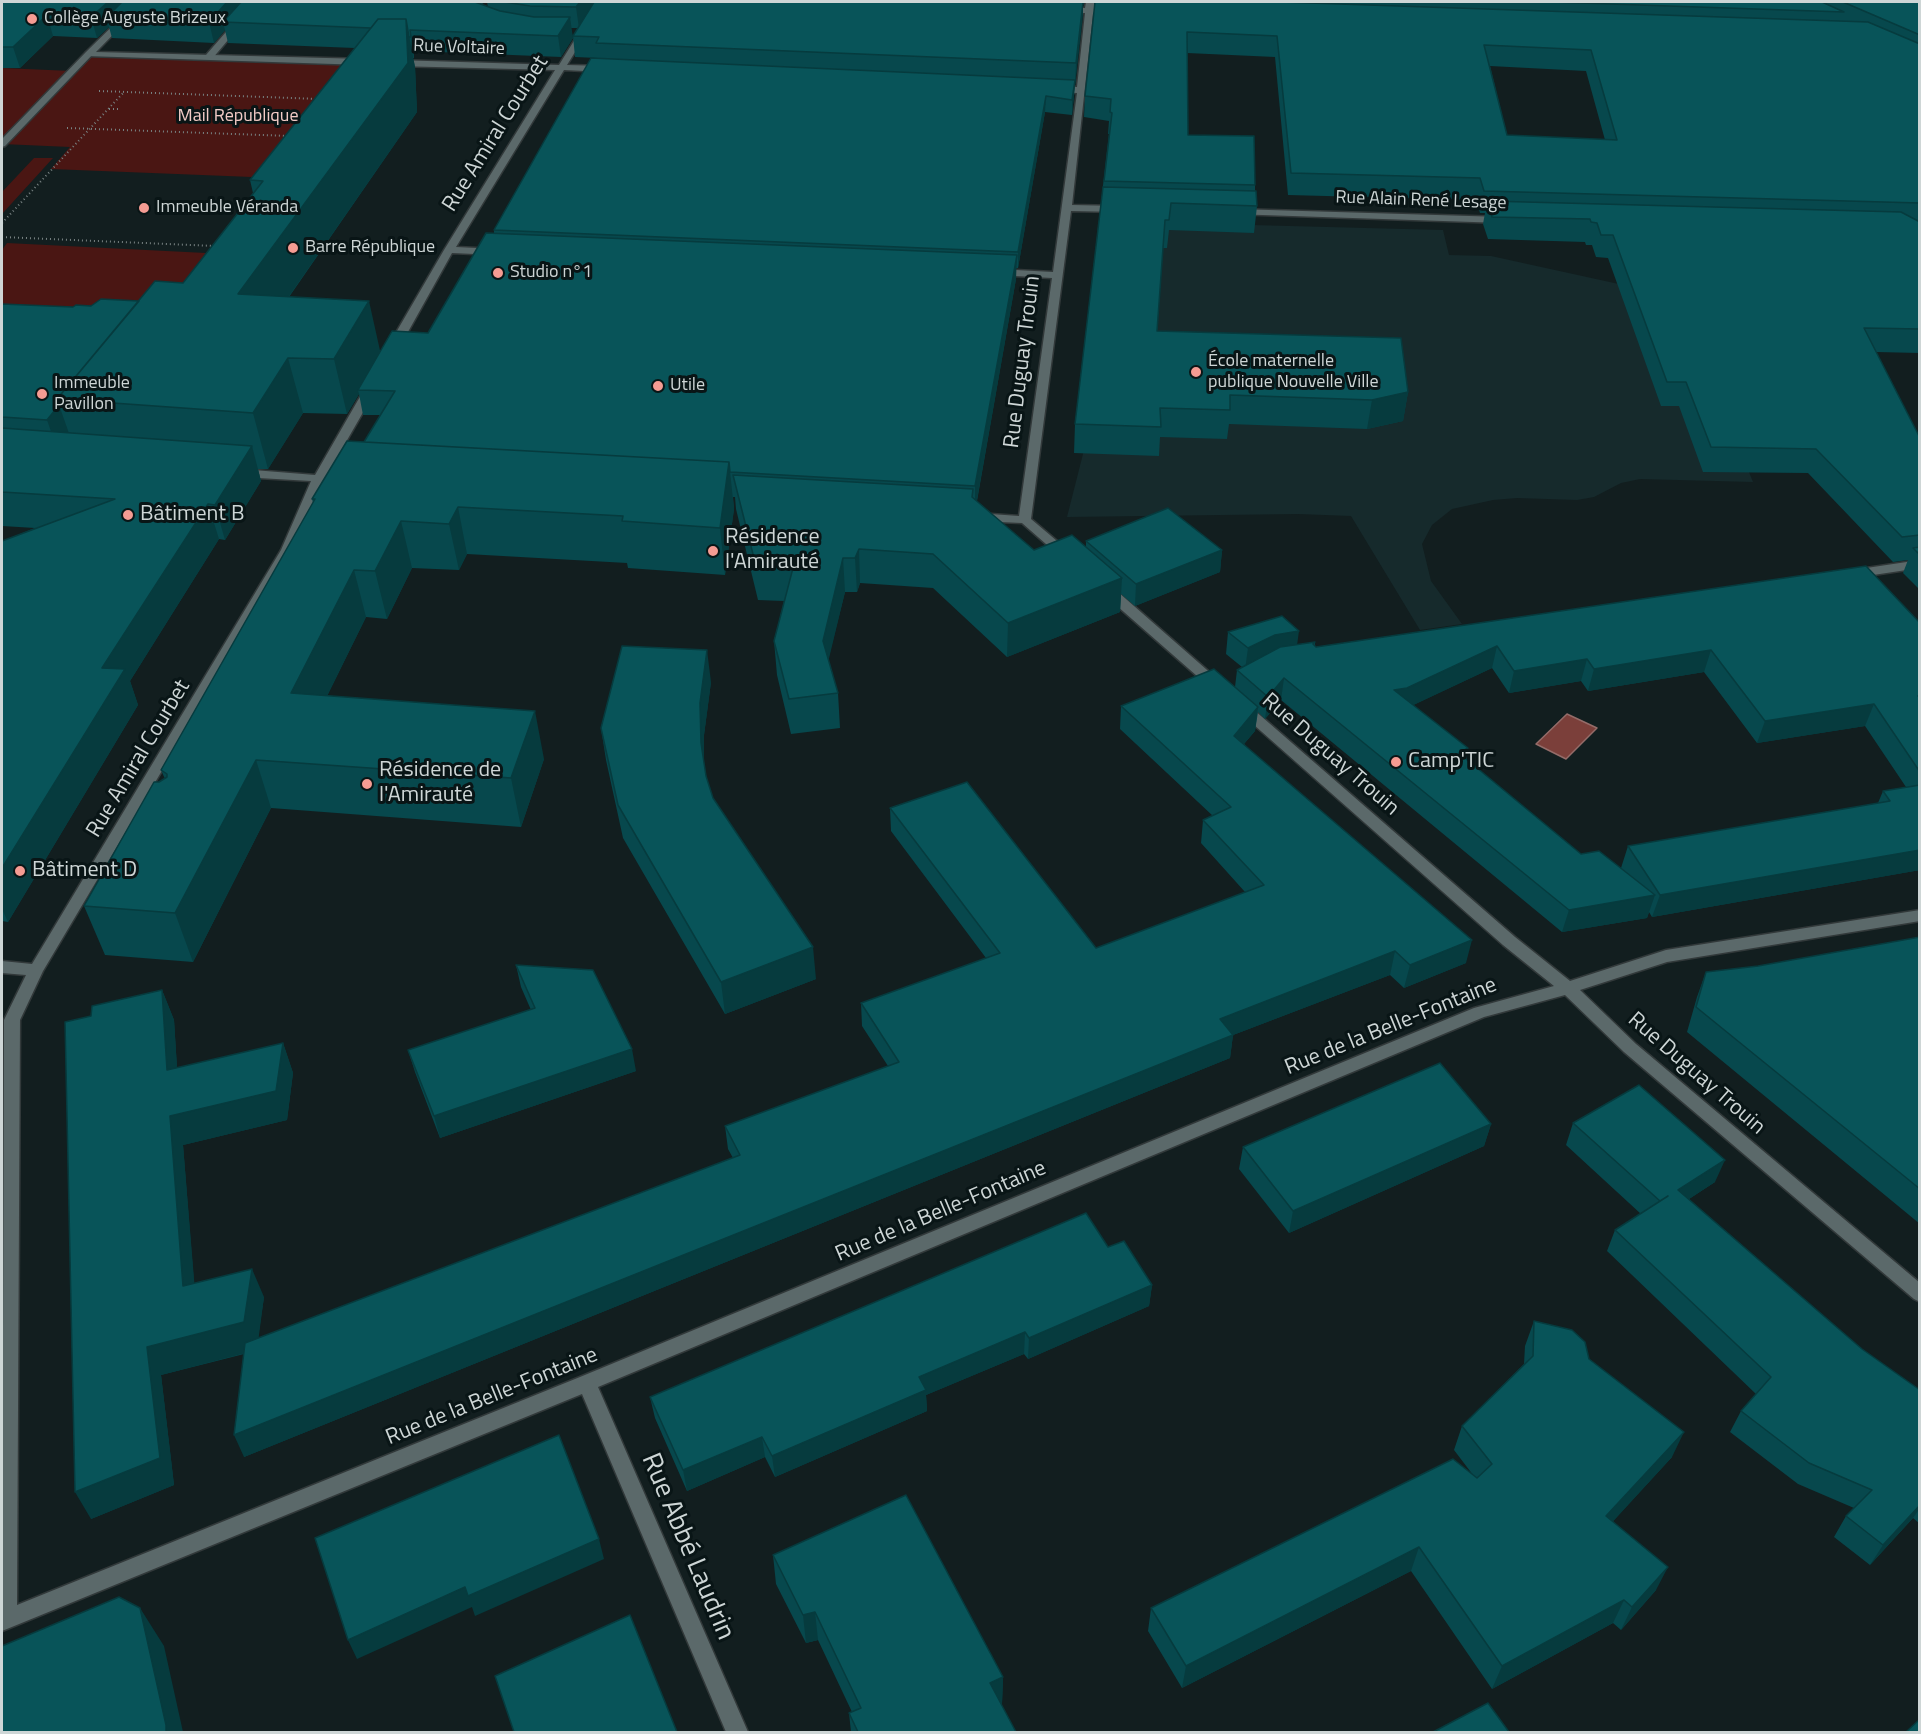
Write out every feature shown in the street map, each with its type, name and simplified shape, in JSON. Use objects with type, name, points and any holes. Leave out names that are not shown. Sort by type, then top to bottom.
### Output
[{"type":"street","points":[[2,144],[141,2]]},
{"type":"street","points":[[209,57],[256,2]]},
{"type":"street","name":"Rue Amiral Courbet","points":[[387,359],[449,250],[562,67],[577,33],[602,2]]},
{"type":"street","points":[[1054,9],[1090,6],[1121,12]]},
{"type":"street","name":"Rue Duguay Trouin","points":[[1025,520],[1090,6]]},
{"type":"street","name":"Rue Voltaire","points":[[89,54],[620,70]]},
{"type":"street","points":[[1044,89],[1080,90]]},
{"type":"street","points":[[1066,208],[1127,210]]},
{"type":"street","name":"Rue Alain René Lesage","points":[[1222,212],[1518,220]]},
{"type":"street","points":[[449,250],[514,253]]},
{"type":"street","points":[[991,272],[1057,275]]},
{"type":"street","name":"Rue Amiral Courbet","points":[[4,1619],[12,1020],[36,970],[287,550],[319,478],[376,379]]},
{"type":"street","points":[[230,472],[343,480]]},
{"type":"street","points":[[966,516],[1025,520],[1079,566]]},
{"type":"street","points":[[1837,577],[1920,564]]},
{"type":"street","name":"Rue Duguay Trouin","points":[[1097,581],[1227,687],[1509,941],[1568,988],[1630,1048],[1920,1294]]},
{"type":"street","points":[[127,820],[147,821]]},
{"type":"street","name":"Rue de la Belle-Fontaine","points":[[4,1619],[587,1383],[1480,1012],[1568,988],[1666,956],[1920,915]]},
{"type":"street","points":[[2,968],[36,970]]},
{"type":"street","name":"Rue Abbé Laudrin","points":[[587,1383],[737,1732]]},
{"type":"path","points":[[54,89],[327,99]]},
{"type":"path","points":[[2,223],[124,92]]},
{"type":"path","points":[[108,109],[120,109]]},
{"type":"path","points":[[19,126],[298,136]]},
{"type":"path","points":[[2,237],[222,246]]},
{"type":"shaded area","points":[[1098,221],[1443,230],[1449,255],[1491,256],[1678,297],[1753,482],[1640,479],[1621,483],[1594,497],[1577,500],[1517,498],[1493,500],[1452,509],[1432,525],[1422,544],[1431,581],[1462,624],[1420,630],[1351,516],[1298,514],[1067,517],[1083,454]]},
{"type":"shaded area","points":[[1567,714],[1597,728],[1566,759],[1536,744]]},
{"type":"green space","name":"Mail République","points":[[89,54],[368,62],[277,178],[51,169],[70,147],[2,144],[2,68],[72,71]]},
{"type":"green space","points":[[34,158],[53,158],[2,214],[2,192]]},
{"type":"green space","points":[[7,243],[206,253],[156,318],[2,311],[2,250]]},
{"type":"building","name":"Collège Auguste Brizeux","points":[[2,2],[108,2],[91,17],[47,15],[13,47],[2,47]]},
{"type":"building","points":[[122,2],[227,2],[209,22],[106,18]]},
{"type":"building","points":[[241,2],[475,2],[500,11],[534,17],[570,17],[558,36],[410,30],[411,37],[409,37],[406,19],[378,19],[371,28],[223,22]]},
{"type":"building","points":[[505,2],[580,2],[576,7],[530,6]]},
{"type":"building","points":[[594,2],[1083,2],[1076,63],[596,43],[599,37],[573,36]]},
{"type":"building","points":[[1095,2],[1280,2],[1868,22],[1920,44],[1920,203],[1484,191],[1480,178],[1291,173],[1277,36],[1187,32],[1188,135],[1254,136],[1255,185],[1104,181],[1112,113],[1110,112],[1111,99],[1085,96]],"holes":[[[1484,45],[1591,50],[1617,140],[1507,135]]]},
{"type":"building","points":[[1552,2],[1822,2],[1844,12]]},
{"type":"building","points":[[1843,2],[1920,2],[1920,35]]},
{"type":"building","points":[[378,19],[406,19],[408,63],[238,294],[369,301],[334,359],[288,358],[253,413],[57,399],[155,281],[183,283],[263,181],[250,180]]},
{"type":"building","points":[[591,58],[1075,80],[1072,100],[1046,96],[1018,252],[494,230]]},
{"type":"building","points":[[1103,187],[1256,191],[1257,206],[1171,203],[1169,220],[1165,220],[1157,331],[1401,338],[1408,392],[1372,400],[1230,395],[1230,410],[1160,408],[1161,427],[1075,424]]},
{"type":"building","points":[[1488,201],[1901,212],[1920,222],[1920,329],[1864,328],[1920,438],[1920,535],[1902,537],[1816,449],[1711,447],[1686,382],[1667,382],[1613,235],[1601,235],[1597,223],[1591,222],[1590,219],[1492,217]]},
{"type":"building","points":[[486,233],[1017,255],[975,486],[730,472],[729,462],[364,442],[395,391],[358,390],[392,331],[428,333]]},
{"type":"building","points":[[101,299],[139,301],[57,399],[59,405],[47,420],[2,417],[2,304],[73,307],[76,305],[91,306]]},
{"type":"building","points":[[2,428],[252,446],[215,505],[208,504],[102,668],[125,669],[2,868],[2,541],[115,499],[2,492]]},
{"type":"building","points":[[347,441],[729,462],[720,528],[622,521],[623,516],[458,507],[449,524],[401,521],[375,571],[354,570],[291,693],[535,711],[511,778],[256,760],[175,913],[84,906],[154,782],[167,777],[167,774],[161,770],[315,499],[312,499]]},
{"type":"building","points":[[733,475],[973,489],[972,497],[1034,550],[1072,535],[1122,578],[1008,623],[933,554],[859,549],[855,558],[843,558],[823,641],[838,693],[789,699],[774,641],[793,568],[756,566]]},
{"type":"building","points":[[1168,508],[1222,550],[1136,584],[1086,541]]},
{"type":"building","points":[[1920,547],[1920,555],[1913,548]]},
{"type":"building","points":[[1866,566],[1920,623],[1920,695],[1918,696],[1920,697],[1920,772],[1874,704],[1765,721],[1711,650],[1594,669],[1587,659],[1514,671],[1497,646],[1407,688],[1394,690],[1468,748],[1459,753],[1581,854],[1599,851],[1655,895],[1569,910],[1284,678],[1268,697],[1237,670],[1280,647],[1315,642],[1313,644],[1316,647]]},
{"type":"building","points":[[1282,616],[1299,631],[1275,635],[1248,648],[1228,632]]},
{"type":"building","points":[[622,646],[707,650],[700,703],[701,743],[706,776],[713,798],[813,947],[721,982],[618,805],[601,728]]},
{"type":"building","points":[[1214,669],[1258,707],[1234,736],[1472,940],[1410,965],[1395,951],[1220,1019],[1233,1035],[234,1435],[245,1343],[740,1155],[725,1126],[899,1062],[861,1003],[1000,953],[890,808],[967,782],[1096,948],[1264,885],[1203,820],[1231,807],[1121,706]]},
{"type":"building","points":[[1920,785],[1920,850],[1660,895],[1628,846],[1890,801],[1883,791]]},
{"type":"building","points":[[1920,937],[1920,1189],[1696,1007],[1706,972],[1758,966]]},
{"type":"building","points":[[516,965],[593,970],[632,1049],[434,1116],[408,1050],[535,1008]]},
{"type":"building","points":[[162,990],[167,1070],[283,1043],[276,1091],[170,1116],[183,1286],[252,1269],[244,1322],[147,1347],[160,1458],[75,1492],[65,1022],[91,1016],[92,1006]]},
{"type":"building","points":[[1440,1063],[1491,1124],[1293,1211],[1243,1147]]},
{"type":"building","points":[[1639,1085],[1725,1160],[1678,1190],[1862,1349],[1920,1390],[1920,1505],[1883,1545],[1846,1516],[1872,1490],[1809,1463],[1741,1411],[1771,1377],[1615,1230],[1668,1196],[1660,1201],[1573,1123]]},
{"type":"building","points":[[1086,1213],[1108,1247],[1124,1241],[1152,1285],[1029,1338],[1025,1332],[919,1377],[926,1390],[772,1456],[762,1437],[683,1470],[650,1397]]},
{"type":"building","points":[[1534,1321],[1572,1330],[1585,1342],[1589,1359],[1684,1432],[1606,1516],[1668,1567],[1632,1607],[1624,1600],[1502,1666],[1419,1547],[1186,1666],[1151,1608],[1453,1459],[1477,1478],[1492,1464],[1462,1426],[1533,1356]]},
{"type":"building","points":[[559,1435],[599,1539],[468,1596],[465,1587],[348,1640],[315,1538]]},
{"type":"building","points":[[906,1495],[1003,1677],[990,1683],[1016,1732],[858,1732],[849,1713],[861,1708],[815,1612],[803,1615],[773,1555]]},
{"type":"building","points":[[119,1597],[140,1608],[166,1732],[2,1732],[2,1646]]},
{"type":"building","points":[[630,1615],[677,1732],[514,1732],[495,1676]]},
{"type":"building","points":[[1488,1703],[1509,1732],[1433,1732]]},
{"type":"building","points":[[1920,1719],[1920,1732],[1906,1732]]},
{"type":"place","name":"Collège Auguste Brizeux","points":[[32,19]]},
{"type":"place","name":"Immeuble Véranda","points":[[144,208]]},
{"type":"place","name":"Barre République","points":[[293,248]]},
{"type":"place","name":"Studio n°1","points":[[498,273]]},
{"type":"place","name":"École maternelle publique Nouvelle Ville","points":[[1196,372]]},
{"type":"place","name":"Utile","points":[[658,386]]},
{"type":"place","name":"Immeuble Pavillon","points":[[42,394]]},
{"type":"place","name":"Bâtiment B","points":[[128,515]]},
{"type":"place","name":"Résidence l'Amirauté","points":[[713,551]]},
{"type":"place","name":"Camp'TIC","points":[[1396,762]]},
{"type":"place","name":"Résidence de l'Amirauté","points":[[367,784]]},
{"type":"place","name":"Bâtiment D","points":[[20,871]]}]
